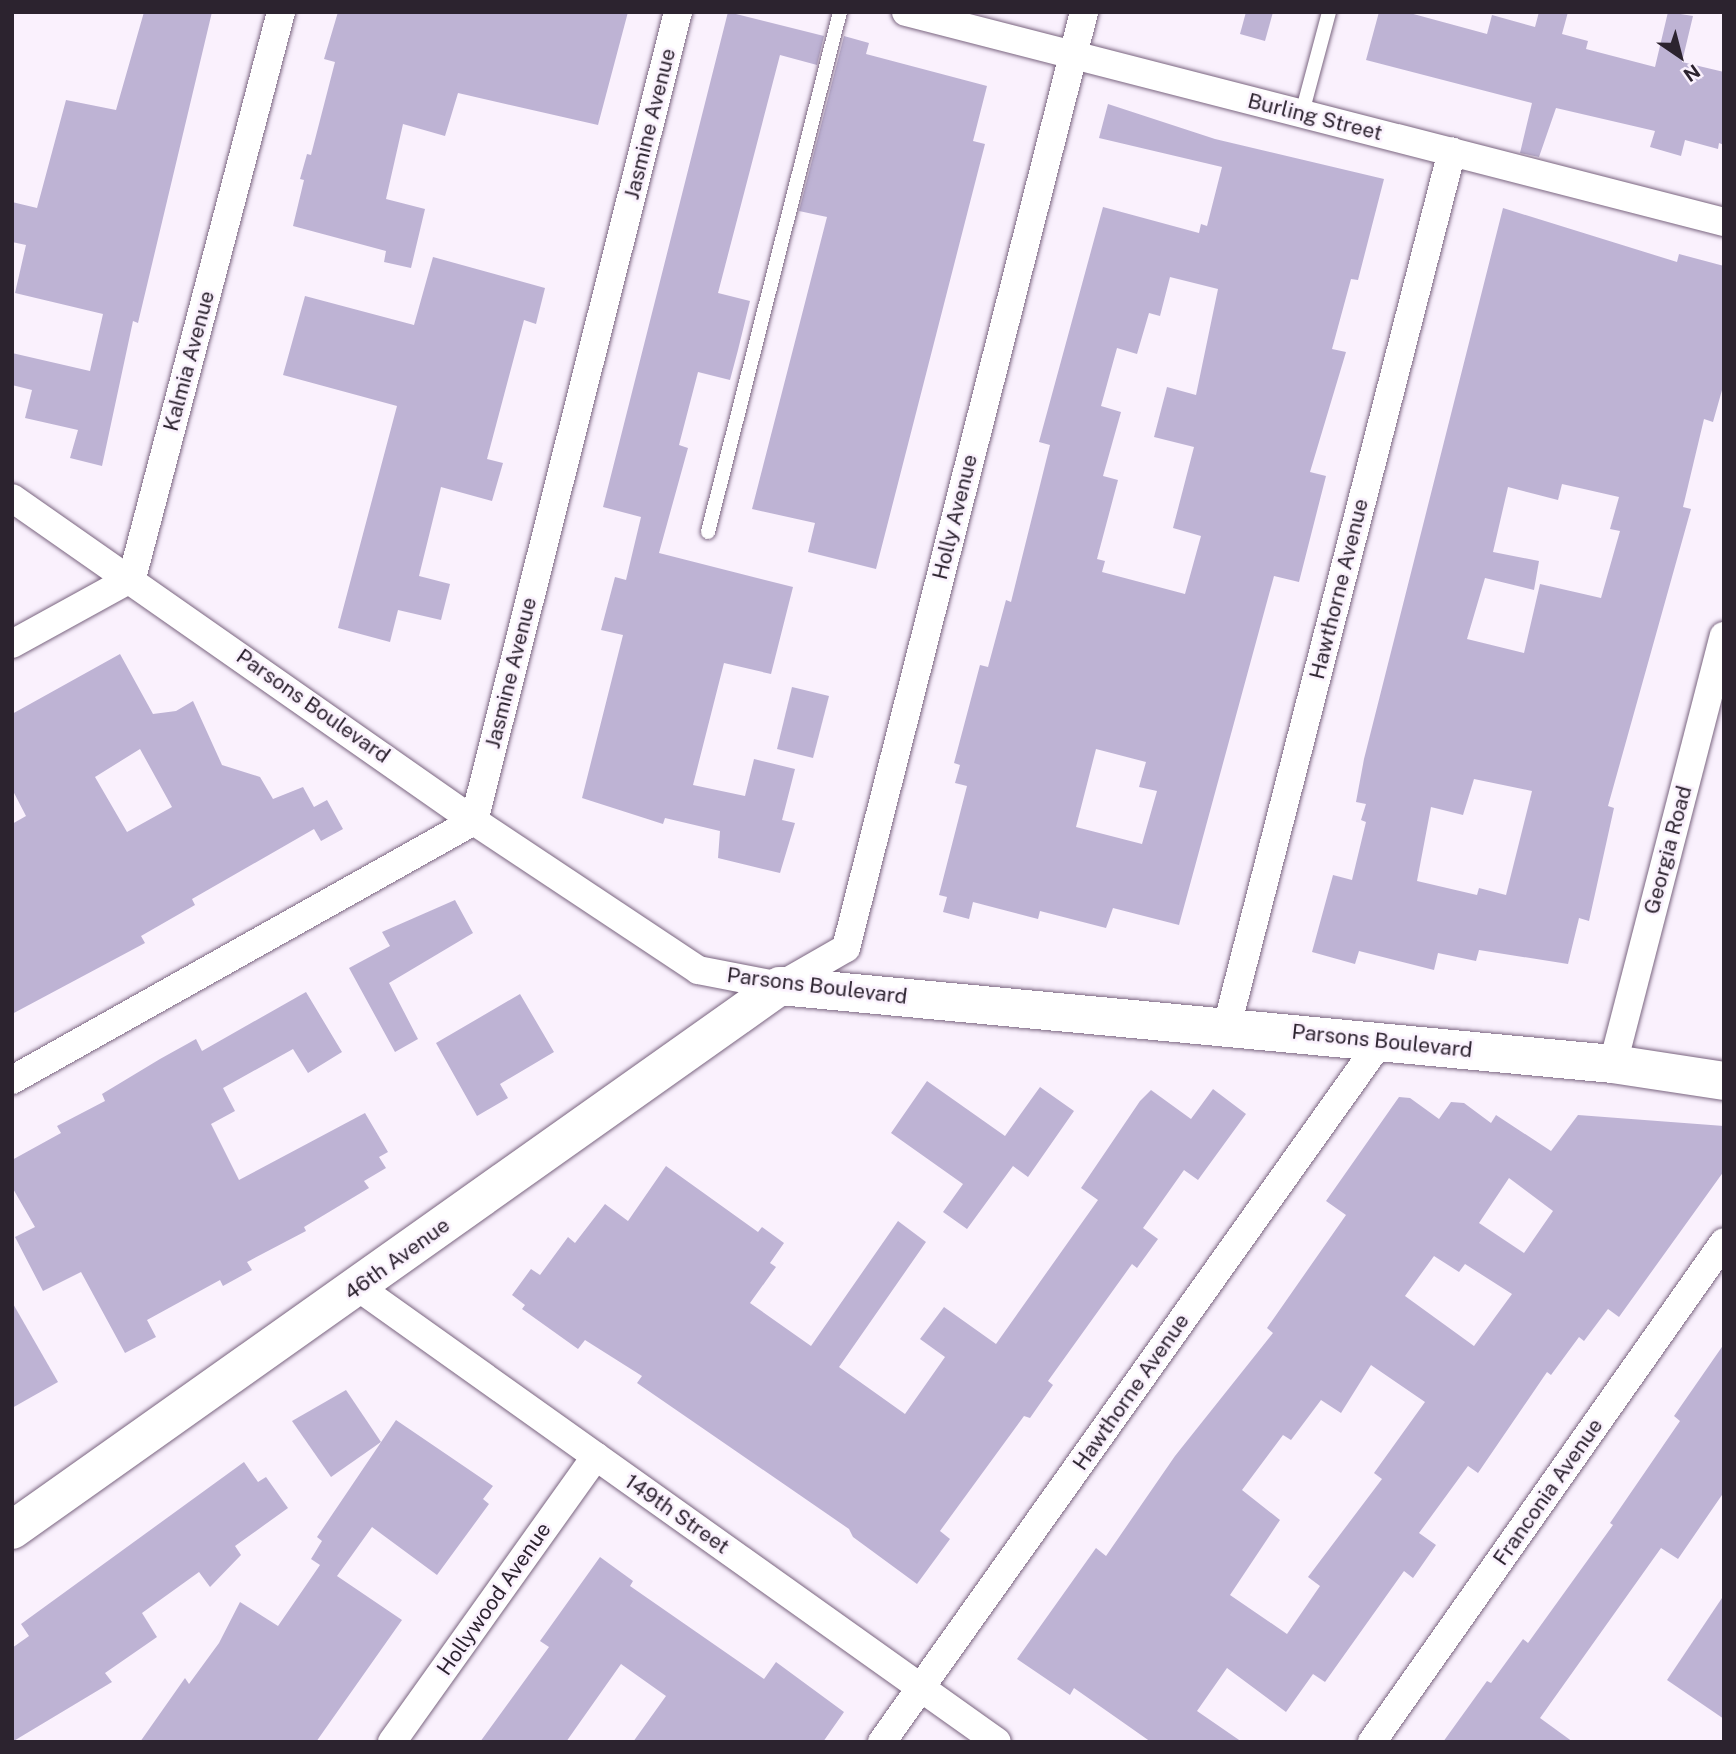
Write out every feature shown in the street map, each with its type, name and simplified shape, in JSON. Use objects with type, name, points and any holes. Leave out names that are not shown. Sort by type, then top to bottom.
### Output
[{"type":"street","name":"Kalmia Avenue","points":[[132,578],[281,12]]},
{"type":"street","name":"Jasmine Avenue","points":[[474,821],[678,12]]},
{"type":"street","name":"Burling Street","points":[[906,12],[1724,222]]},
{"type":"street","name":"Holly Avenue","points":[[780,986],[846,948],[1084,12]]},
{"type":"street","name":"Hawthorne Avenue","points":[[1227,1026],[1452,151]]},
{"type":"street","name":"Parsons Boulevard","points":[[12,498],[132,578],[474,821],[698,970],[780,986],[1613,1064],[1724,1082]]},
{"type":"street","points":[[12,644],[132,578]]},
{"type":"street","name":"Georgia Road","points":[[1613,1064],[1724,636]]},
{"type":"street","points":[[12,1080],[474,821]]},
{"type":"street","name":"46th Avenue","points":[[12,1530],[780,986]]},
{"type":"street","name":"Hawthorne Avenue","points":[[882,1742],[1380,1042]]},
{"type":"street","name":"Franconia Avenue","points":[[1372,1742],[1724,1242]]},
{"type":"street","name":"149th Street","points":[[358,1287],[997,1742]]},
{"type":"street","name":"Hollywood Avenue","points":[[393,1742],[596,1456]]},
{"type":"lane","points":[[708,532],[841,12]]},
{"type":"lane","points":[[1301,113],[1329,12]]},
{"type":"building","points":[[144,12],[212,12],[138,323],[133,321],[102,466],[70,458],[78,430],[25,418],[32,390],[12,385],[12,353],[90,371],[103,314],[15,293],[26,245],[12,242],[12,202],[37,208],[66,100],[116,110]]},
{"type":"building","points":[[338,12],[628,12],[598,125],[458,93],[445,136],[403,124],[386,199],[425,209],[411,268],[384,262],[386,251],[293,226],[304,180],[300,179],[307,154],[311,155],[335,62],[324,59]]},
{"type":"building","points":[[728,12],[824,36],[817,65],[780,55],[718,293],[750,301],[730,380],[698,372],[679,445],[688,448],[659,553],[793,587],[771,674],[724,663],[693,785],[745,796],[754,759],[795,769],[782,820],[795,823],[780,873],[718,858],[720,831],[665,818],[663,824],[582,798],[623,635],[601,630],[615,577],[626,580],[641,517],[603,507]]},
{"type":"building","points":[[1246,12],[1273,12],[1265,41],[1240,34]]},
{"type":"building","points":[[1379,12],[1406,12],[1487,34],[1492,15],[1535,27],[1539,12],[1568,12],[1562,34],[1588,41],[1586,49],[1655,67],[1668,12],[1693,16],[1682,62],[1724,72],[1724,145],[1719,143],[1718,149],[1685,140],[1681,156],[1650,147],[1655,131],[1556,108],[1539,157],[1520,153],[1532,103],[1366,60]]},
{"type":"building","points":[[844,36],[869,43],[866,54],[987,86],[973,141],[985,144],[876,569],[808,552],[815,523],[752,509],[827,217],[799,211]]},
{"type":"building","points":[[1108,104],[1215,139],[1384,179],[1358,280],[1351,279],[1332,349],[1346,352],[1310,472],[1326,476],[1299,582],[1274,576],[1179,925],[1113,908],[1106,928],[1040,911],[1038,919],[973,902],[969,919],[943,912],[947,897],[939,895],[967,786],[955,783],[960,765],[954,763],[980,665],[988,667],[1006,600],[1011,602],[1050,445],[1039,442],[1103,207],[1199,233],[1201,224],[1207,226],[1222,167],[1099,138]],"holes":[[[1170,277],[1218,289],[1196,395],[1167,387],[1154,437],[1194,447],[1173,528],[1201,536],[1185,594],[1102,572],[1105,561],[1097,559],[1118,480],[1103,476],[1121,412],[1101,406],[1117,348],[1137,354],[1149,313],[1160,316]],[[1096,749],[1146,762],[1139,787],[1157,791],[1142,844],[1076,827]]]},
{"type":"building","points":[[1503,208],[1677,262],[1679,254],[1724,266],[1724,383],[1713,422],[1704,419],[1683,507],[1691,509],[1608,806],[1614,808],[1589,921],[1579,918],[1568,964],[1479,950],[1476,961],[1438,953],[1434,970],[1359,951],[1355,964],[1312,952],[1333,875],[1352,880],[1366,822],[1361,820],[1366,804],[1356,802],[1364,759]],"holes":[[[1562,484],[1619,497],[1610,529],[1620,531],[1601,598],[1540,584],[1524,653],[1467,639],[1485,578],[1534,590],[1539,561],[1493,552],[1508,487],[1558,500]],[[1474,779],[1532,791],[1506,895],[1479,888],[1477,895],[1417,881],[1431,807],[1463,815]]]},
{"type":"building","points":[[433,257],[545,288],[536,324],[524,320],[487,459],[503,463],[492,501],[441,487],[419,576],[450,584],[441,620],[398,610],[390,642],[338,628],[397,406],[283,375],[305,296],[414,325]]},
{"type":"building","points":[[120,654],[153,714],[176,711],[193,701],[222,765],[260,777],[273,799],[303,787],[314,807],[327,800],[343,829],[321,841],[314,829],[192,899],[195,905],[141,936],[145,943],[12,1014],[12,824],[26,816],[12,789],[12,714]],"holes":[[[140,749],[172,807],[127,832],[95,777]]]},
{"type":"building","points":[[792,687],[829,696],[813,758],[777,749]]},
{"type":"building","points":[[455,900],[473,933],[389,983],[418,1039],[395,1052],[349,968],[390,946],[382,932]]},
{"type":"building","points":[[306,992],[342,1052],[308,1073],[293,1049],[223,1088],[235,1111],[211,1124],[239,1180],[365,1113],[388,1152],[379,1157],[386,1168],[364,1181],[369,1188],[304,1227],[306,1231],[247,1262],[252,1270],[223,1286],[220,1280],[147,1320],[156,1337],[125,1353],[81,1272],[43,1291],[15,1237],[35,1227],[12,1187],[12,1160],[61,1133],[57,1126],[105,1101],[102,1094],[160,1059],[196,1039],[202,1051]]},
{"type":"building","points":[[520,994],[554,1052],[500,1084],[508,1098],[477,1116],[436,1043]]},
{"type":"building","points":[[927,1081],[1005,1136],[1040,1087],[1074,1111],[1028,1177],[1013,1166],[967,1229],[943,1212],[963,1184],[891,1133]]},
{"type":"building","points":[[1213,1089],[1246,1114],[1198,1180],[1184,1170],[1143,1228],[1158,1239],[1137,1268],[1132,1264],[1048,1381],[1053,1385],[1030,1418],[1024,1416],[940,1531],[950,1539],[917,1584],[853,1537],[849,1529],[637,1383],[642,1376],[585,1340],[578,1349],[522,1309],[525,1305],[512,1295],[531,1269],[540,1275],[568,1237],[575,1243],[605,1204],[628,1221],[666,1166],[758,1232],[762,1227],[784,1243],[770,1263],[776,1267],[750,1303],[811,1346],[898,1221],[926,1242],[839,1367],[905,1414],[945,1357],[920,1339],[944,1307],[996,1344],[1098,1200],[1081,1188],[1140,1101],[1151,1090],[1191,1119]]},
{"type":"building","points":[[1399,1097],[1410,1098],[1439,1119],[1451,1102],[1464,1103],[1491,1123],[1496,1115],[1551,1151],[1578,1115],[1724,1126],[1724,1171],[1619,1317],[1608,1309],[1584,1341],[1579,1337],[1551,1375],[1547,1372],[1478,1473],[1468,1466],[1419,1533],[1436,1545],[1413,1578],[1404,1571],[1325,1682],[1313,1674],[1286,1712],[1227,1668],[1197,1711],[1242,1742],[1151,1742],[1074,1688],[1070,1695],[1017,1659],[1096,1548],[1106,1556],[1175,1456],[1273,1333],[1267,1328],[1346,1215],[1326,1201]],"holes":[[[1509,1178],[1553,1211],[1524,1253],[1479,1223]],[[1434,1256],[1459,1272],[1465,1264],[1512,1294],[1474,1346],[1405,1296]],[[1371,1365],[1425,1402],[1374,1473],[1382,1479],[1308,1577],[1320,1586],[1287,1634],[1230,1595],[1280,1520],[1242,1490],[1283,1435],[1291,1440],[1321,1400],[1341,1413]]]},
{"type":"building","points":[[12,1302],[58,1382],[12,1408]]},
{"type":"building","points":[[1724,1344],[1724,1492],[1678,1559],[1661,1548],[1540,1718],[1573,1742],[1443,1742],[1487,1681],[1491,1683],[1523,1639],[1528,1643],[1613,1525],[1610,1523],[1680,1421],[1674,1416]]},
{"type":"building","points":[[346,1390],[381,1442],[331,1477],[292,1421]]},
{"type":"building","points":[[396,1420],[493,1486],[483,1499],[489,1504],[437,1575],[372,1527],[337,1576],[402,1620],[316,1742],[140,1742],[185,1678],[189,1684],[219,1643],[240,1602],[278,1626],[320,1565],[311,1559],[322,1541],[317,1537]]},
{"type":"building","points":[[244,1462],[258,1482],[266,1477],[288,1508],[235,1546],[241,1555],[210,1587],[199,1572],[142,1613],[157,1637],[105,1673],[112,1682],[12,1742],[12,1648],[29,1636],[21,1624]]},
{"type":"building","points":[[600,1557],[633,1581],[630,1586],[764,1679],[776,1662],[844,1712],[823,1742],[633,1742],[666,1696],[621,1664],[566,1742],[480,1742],[549,1647],[540,1641]]},
{"type":"building","points":[[1724,1595],[1724,1719],[1667,1680]]}]
